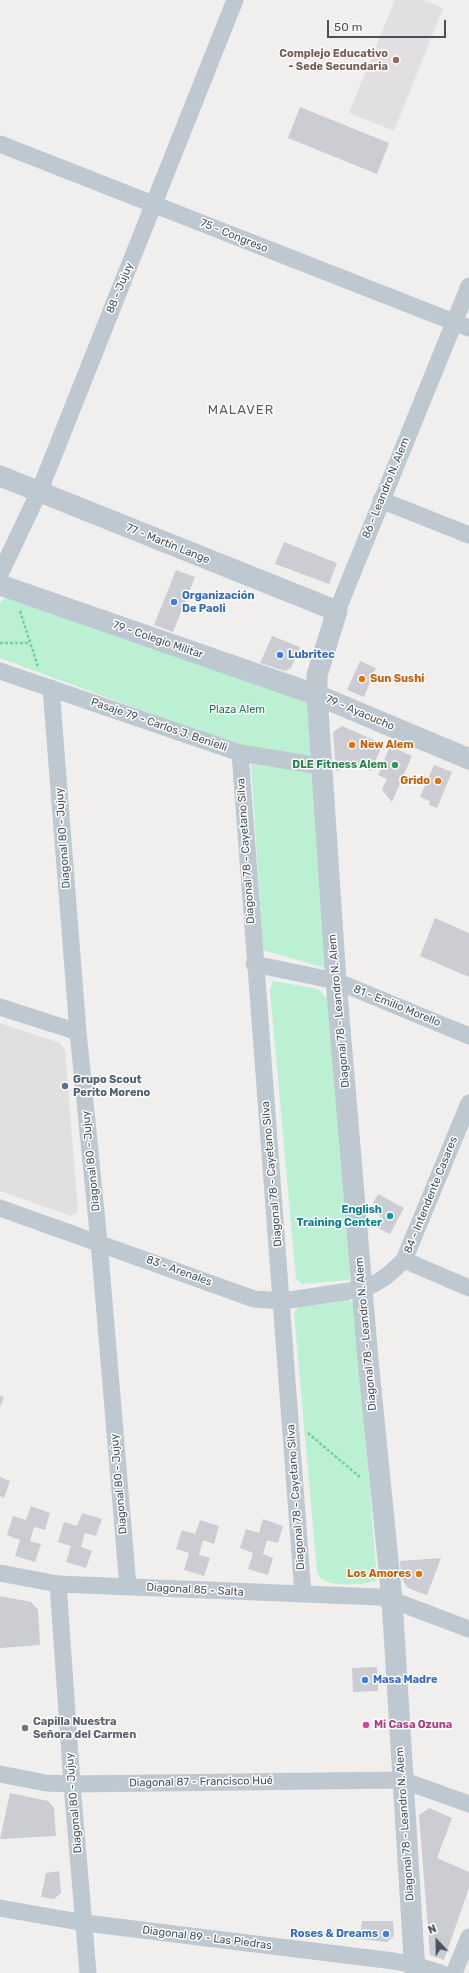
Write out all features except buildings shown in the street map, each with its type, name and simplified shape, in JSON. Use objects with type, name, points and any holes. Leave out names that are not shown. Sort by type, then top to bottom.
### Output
[{"type":"street","name":"88 - Jujuy","points":[[0,574],[39,492],[235,0]]},
{"type":"street","name":"75 - Congreso","points":[[0,144],[462,325]]},
{"type":"street","name":"86 - Leandro N. Alem","points":[[317,695],[317,675],[337,611],[381,500],[462,325],[469,286]]},
{"type":"street","name":"77 - Martín Lange","points":[[0,476],[337,611]]},
{"type":"street","points":[[381,500],[469,535]]},
{"type":"street","name":"79 - Colegio Militar","points":[[7,587],[317,695]]},
{"type":"street","name":"Pasaje 79 - Carlos J. Benielli","points":[[0,671],[240,753],[321,766]]},
{"type":"street","name":"Diagonal 80 - Jujuy","points":[[44,686],[98,1242],[128,1586]]},
{"type":"street","name":"79 - Ayacucho","points":[[317,695],[469,759]]},
{"type":"street","name":"Diagonal 78 - Leandro N. Alem","points":[[317,695],[336,981],[380,1494],[392,1600],[402,1780],[415,1969]]},
{"type":"street","name":"Diagonal 78 - Cayetano Silva","points":[[240,753],[254,964],[283,1301],[303,1594]]},
{"type":"street","name":"81 - Emilio Morello","points":[[254,964],[336,981],[469,1036]]},
{"type":"street","points":[[0,1007],[78,1032]]},
{"type":"street","name":"84 - Intendente Casares","points":[[362,1289],[375,1285],[387,1277],[404,1260],[469,1103]]},
{"type":"street","name":"83 - Arenales","points":[[0,1208],[254,1299],[283,1301],[362,1289]]},
{"type":"street","points":[[404,1260],[469,1288]]},
{"type":"street","name":"Diagonal 85 - Salta","points":[[0,1573],[58,1584],[379,1597],[392,1600],[469,1629]]},
{"type":"street","name":"Diagonal 80 - Jujuy","points":[[58,1584],[72,1784],[85,1923],[88,1973]]},
{"type":"street","name":"Diagonal 87 - Francisco Hué","points":[[0,1774],[46,1783],[72,1784],[402,1780]]},
{"type":"street","points":[[402,1780],[469,1804]]},
{"type":"street","name":"Diagonal 89 - Las Piedras","points":[[0,1908],[85,1923],[441,1973]]},
{"type":"street","points":[[454,1973],[469,1937]]},
{"type":"path","points":[[7,587],[30,643],[44,686]]},
{"type":"path","points":[[0,643],[30,643]]},
{"type":"path","points":[[291,1419],[380,1494]]},
{"type":"shaded area","name":"Complejo Educativo - Sede Secundaria","points":[[395,0],[423,0],[443,8],[394,131],[349,113]]},
{"type":"shaded area","points":[[0,1023],[60,1043],[65,1049],[78,1211],[71,1216],[0,1191]]},
{"type":"green space","name":"Plaza Alem","points":[[6,597],[303,699],[309,706],[313,753],[306,756],[233,744],[0,658],[0,603]]},
{"type":"green space","points":[[251,764],[312,771],[325,968],[263,950]]},
{"type":"green space","points":[[273,981],[318,989],[328,1000],[352,1272],[349,1280],[302,1284],[296,1279],[270,990]]},
{"type":"green space","points":[[347,1298],[355,1305],[377,1580],[366,1583],[341,1584],[326,1582],[317,1572],[294,1313],[301,1303]]},
{"type":"place","name":"Complejo Educativo - Sede Secundaria","points":[[396,60]]},
{"type":"place","name":"Organización De Paoli","points":[[174,602]]},
{"type":"place","name":"Lubritec","points":[[280,655]]},
{"type":"place","name":"Sun Sushi","points":[[362,679]]},
{"type":"place","name":"New Alem","points":[[352,745]]},
{"type":"place","name":"DLE Fitness Alem","points":[[395,765]]},
{"type":"place","name":"Grido","points":[[438,781]]},
{"type":"place","name":"Grupo Scout Perito Moreno","points":[[65,1086]]},
{"type":"place","name":"English Training Center","points":[[390,1216]]},
{"type":"place","name":"Los Amores","points":[[419,1574]]},
{"type":"place","name":"Masa Madre","points":[[365,1680]]},
{"type":"place","name":"Mi Casa Ozuna","points":[[366,1725]]},
{"type":"place","name":"Capilla Nuestra Señora del Carmen","points":[[25,1728]]},
{"type":"place","name":"Roses & Dreams","points":[[386,1934]]},
{"type":"district","name":"MALAVER","points":[[241,410]]}]
